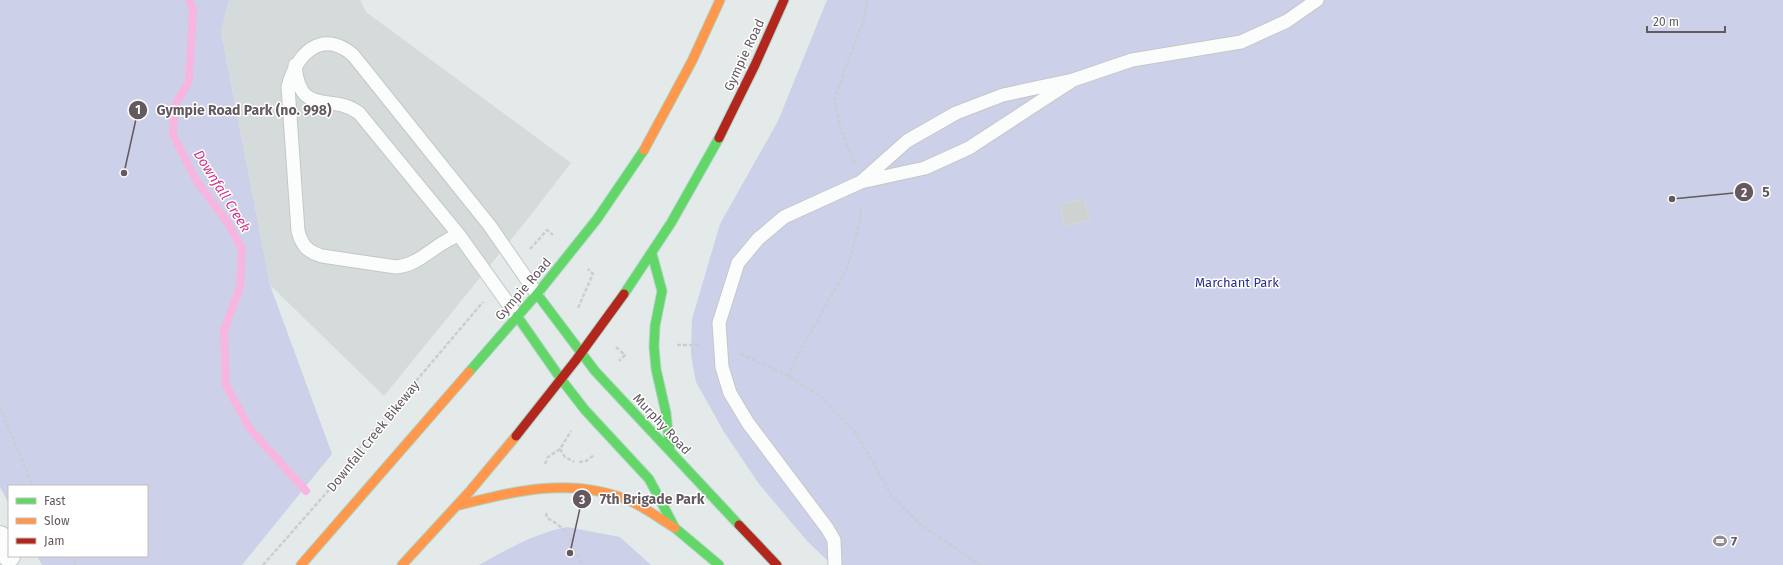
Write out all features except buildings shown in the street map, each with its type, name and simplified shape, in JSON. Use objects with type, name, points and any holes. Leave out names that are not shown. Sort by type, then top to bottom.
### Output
[{"type":"main road","name":"Gympie Road","points":[[301,565],[537,294],[597,219],[649,142],[692,61],[720,0]]},
{"type":"main road","name":"Gympie Road","points":[[402,565],[495,462],[580,354],[652,254],[712,151],[784,0]]},
{"type":"main road","points":[[652,254],[662,291],[655,326],[654,347],[656,369],[666,413],[670,451]]},
{"type":"main road","name":"Murphy Road","points":[[537,294],[580,354],[777,565]]},
{"type":"main road","points":[[518,316],[561,379],[585,410],[649,479],[675,528]]},
{"type":"main road","points":[[456,506],[533,488],[562,487],[609,494],[626,499],[647,510],[675,528],[719,565]]},
{"type":"lane","points":[[861,182],[907,140],[956,113],[1003,95],[1073,80],[1132,60],[1241,42],[1287,21],[1318,0]]},
{"type":"lane","points":[[459,235],[443,241],[415,262],[401,267],[322,256],[312,253],[304,247],[298,231],[288,87],[295,65],[307,52],[323,44],[339,45],[353,55],[490,226],[537,294]]},
{"type":"lane","points":[[295,65],[298,82],[309,98],[315,102],[344,105],[359,113],[459,235],[518,316]]},
{"type":"lane","points":[[835,565],[834,540],[827,528],[748,422],[730,393],[722,367],[719,323],[738,263],[758,239],[784,217],[861,182],[925,168],[969,148],[1073,80]]},
{"type":"path","points":[[532,246],[547,230],[555,237]]},
{"type":"path","points":[[576,311],[593,274],[585,267]]},
{"type":"path","name":"Downfall Creek Bikeway","points":[[263,565],[343,474],[355,453],[481,305]]},
{"type":"path","points":[[674,346],[720,345],[789,376],[822,398],[855,432],[892,496],[920,524],[980,565]]},
{"type":"path","points":[[615,366],[625,355],[616,347]]},
{"type":"path","points":[[0,408],[33,485]]},
{"type":"path","points":[[545,468],[548,457],[560,449],[574,427]]},
{"type":"path","points":[[560,449],[565,457],[571,461],[580,462],[590,458],[614,441]]},
{"type":"path","points":[[545,507],[547,518],[560,524],[570,537],[580,560],[584,565]]},
{"type":"shaded area","points":[[229,0],[360,0],[366,12],[571,163],[526,221],[384,396],[270,285],[221,30]]},
{"type":"green space","points":[[0,0],[229,0],[221,31],[270,285],[332,454],[242,565],[42,565],[38,557],[148,557],[148,485],[8,485],[8,502],[0,487]]},
{"type":"green space","name":"Marchant Park","points":[[827,0],[1783,0],[1783,565],[832,565],[807,541],[759,484],[724,432],[696,382],[691,355],[692,319],[720,224],[778,121]]},
{"type":"green space","points":[[567,527],[620,537],[651,565],[479,565],[533,537]]},
{"type":"waterway","name":"Downfall Creek","points":[[189,0],[193,9],[189,81],[174,107],[173,135],[196,180],[228,223],[242,249],[240,287],[224,330],[226,385],[250,429],[306,491]]},
{"type":"traffic: fast","points":[[624,294],[671,223],[719,138]]},
{"type":"traffic: fast","points":[[469,372],[537,294],[597,219],[644,150]]},
{"type":"traffic: fast","points":[[652,254],[662,291],[655,326],[654,347],[656,369],[666,413],[670,451]]},
{"type":"traffic: fast","points":[[537,294],[595,371],[739,525]]},
{"type":"traffic: fast","points":[[517,316],[561,379],[585,410],[649,479],[675,528],[719,565]]},
{"type":"traffic: slow","points":[[644,150],[692,61],[720,0]]},
{"type":"traffic: slow","points":[[301,565],[469,372]]},
{"type":"traffic: slow","points":[[402,565],[470,491],[516,436]]},
{"type":"traffic: slow","points":[[456,506],[499,495],[543,488],[587,489],[608,493],[630,501],[675,528]]},
{"type":"traffic: jam","points":[[719,138],[755,65],[784,0]]},
{"type":"traffic: jam","points":[[516,436],[576,360],[624,294]]},
{"type":"traffic: jam","points":[[739,525],[777,565]]},
{"type":"place","name":"Gympie Road Park (no. 998)","points":[[124,173]]},
{"type":"place","name":"5","points":[[1672,199]]},
{"type":"place","name":"7","points":[[1720,541]]},
{"type":"place","name":"7th Brigade Park","points":[[570,553]]}]
